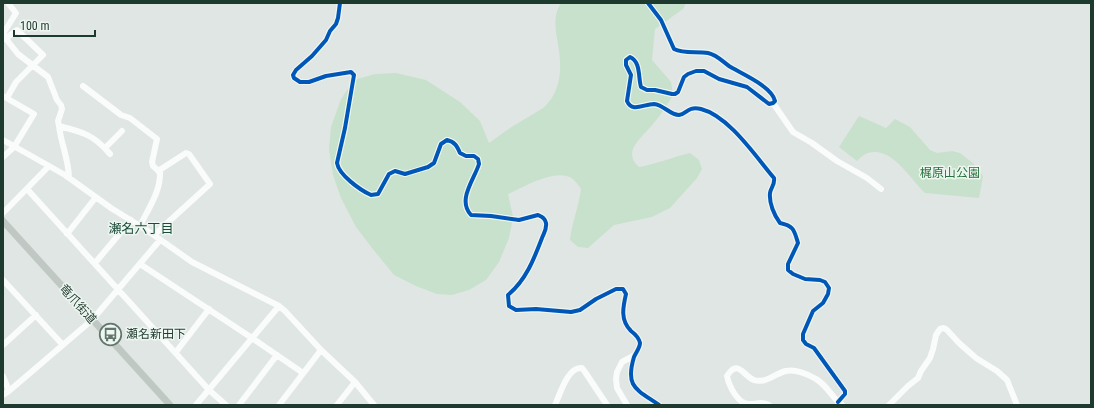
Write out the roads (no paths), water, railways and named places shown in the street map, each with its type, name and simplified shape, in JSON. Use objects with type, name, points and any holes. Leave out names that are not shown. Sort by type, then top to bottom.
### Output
[{"type":"main road","name":"竜爪街道","points":[[3,221],[170,405]]},
{"type":"street","points":[[4,36],[16,13],[8,3]]},
{"type":"street","points":[[340,3],[336,24],[330,31],[326,40],[312,56],[296,70],[293,75],[294,78],[300,82],[309,82],[326,76],[351,72],[354,75],[345,128],[337,163],[338,168],[361,190],[371,196],[378,194],[390,174],[395,171],[405,174],[428,167],[434,163],[441,144],[447,140],[456,144],[460,153],[466,156],[474,156],[478,159],[478,167],[466,194],[465,204],[467,211],[471,215],[519,220],[538,215],[543,217],[546,221],[546,228],[535,258],[523,280],[508,295],[509,306],[516,310],[536,309],[571,312],[580,310],[596,299],[616,289],[623,289],[626,294],[622,310],[624,322],[637,336],[640,342],[640,346],[635,354],[630,371],[630,378],[633,385],[659,405]]},
{"type":"street","points":[[648,3],[661,20],[674,49],[682,52],[699,52],[716,56],[728,65],[750,76],[770,92],[775,101],[773,104]]},
{"type":"street","points":[[3,157],[14,147],[34,114],[5,97],[16,82],[43,55],[17,30],[4,36]]},
{"type":"street","points":[[4,36],[18,54],[48,77],[57,100],[61,105],[62,109],[58,121],[61,141],[69,169],[69,178]]},
{"type":"street","points":[[769,405],[761,402],[749,404],[738,398],[728,381],[727,376],[731,370],[736,368],[754,380],[760,381],[768,379],[781,372],[795,371],[816,379],[824,384],[840,404],[845,394],[845,390],[814,348],[806,344],[803,334],[813,311],[823,303],[828,294],[829,288],[825,282],[805,278],[793,274],[788,270],[788,264],[798,243],[794,230],[789,225],[780,223],[776,218],[771,204],[770,192],[774,184],[774,178],[732,129],[708,112],[702,110],[690,108],[677,115],[662,106],[654,104],[646,104],[635,108],[631,107],[626,101],[631,75],[626,65],[626,60],[630,57],[635,59],[638,65],[641,87],[647,90],[675,94],[678,92],[684,77],[696,71],[704,71],[719,78],[747,87],[766,102],[773,104],[793,132],[818,147],[837,161],[867,178],[881,189]]},
{"type":"street","points":[[83,86],[121,115],[130,118],[156,139],[152,166],[160,172],[158,189],[140,226]]},
{"type":"street","points":[[59,126],[83,132],[102,144],[110,154]]},
{"type":"street","points":[[105,148],[122,131]]},
{"type":"street","points":[[3,140],[69,178],[202,268],[279,306],[321,350],[355,382],[374,405]]},
{"type":"street","points":[[154,235],[210,184],[189,154],[186,153],[158,171]]},
{"type":"street","points":[[3,213],[49,166]]},
{"type":"street","points":[[27,189],[209,390],[226,405]]},
{"type":"street","points":[[67,234],[96,197]]},
{"type":"street","points":[[95,263],[131,220]]},
{"type":"street","points":[[3,395],[92,320],[160,240]]},
{"type":"street","points":[[140,264],[303,373]]},
{"type":"street","points":[[3,280],[62,344]]},
{"type":"street","points":[[196,405],[279,306]]},
{"type":"street","points":[[176,352],[209,309]]},
{"type":"street","points":[[3,345],[36,315]]},
{"type":"street","points":[[889,405],[918,378],[930,358],[936,335],[940,329],[944,328],[976,358],[997,371],[1007,380],[1018,405]]},
{"type":"street","points":[[279,405],[321,350]]},
{"type":"street","points":[[627,405],[617,388],[617,372],[622,362],[635,354]]},
{"type":"street","points":[[239,405],[278,355]]},
{"type":"street","points":[[555,405],[571,371],[579,367],[585,372],[606,405]]},
{"type":"street","points":[[3,376],[9,391]]},
{"type":"street","points":[[337,405],[355,382]]},
{"type":"place","name":"瀬名新田下","points":[[110,334]]},
{"type":"district","name":"瀬名六丁目","points":[[141,228]]},
{"type":"park label","name":"梶原山公園","points":[[950,173]]}]
